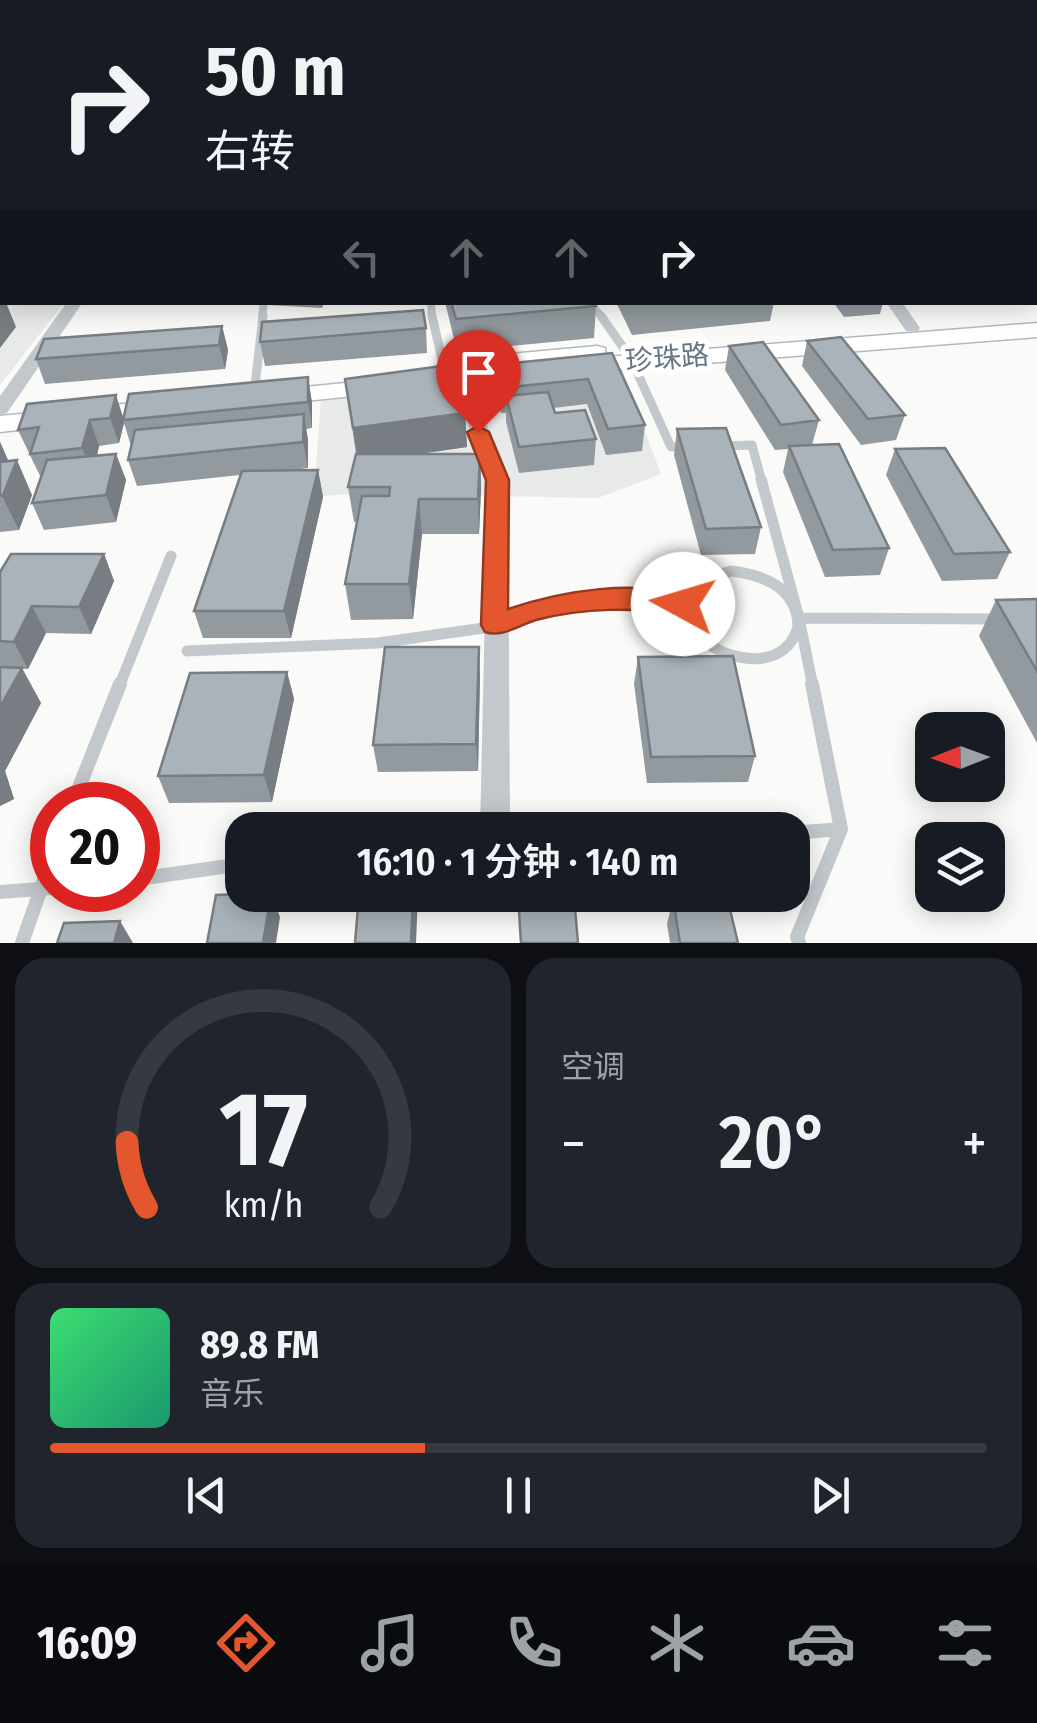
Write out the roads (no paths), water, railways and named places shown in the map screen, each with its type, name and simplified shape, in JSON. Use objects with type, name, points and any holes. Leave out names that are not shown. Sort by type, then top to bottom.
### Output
[{"type":"main road","name":"珍珠路","points":[[241,391],[1037,319]]},
{"type":"main road","points":[[1025,331],[1037,355]]},
{"type":"main road","name":"珍珠路","points":[[629,355],[1025,331]]},
{"type":"main road","points":[[0,410],[185,399],[0,424]]},
{"type":"street","points":[[0,410],[73,305]]},
{"type":"street","points":[[896,305],[912,328]]},
{"type":"street","points":[[452,373],[498,480],[495,812]]},
{"type":"lane","points":[[241,391],[263,305]]},
{"type":"lane","points":[[431,305],[432,323],[452,373]]},
{"type":"lane","points":[[591,305],[610,324],[629,355],[670,447],[752,445],[800,618],[841,829],[796,937],[799,943]]},
{"type":"lane","points":[[81,782],[170,556]]},
{"type":"lane","points":[[731,571],[768,580],[783,590],[800,618],[799,632],[792,644],[779,653],[742,658],[706,644],[692,632],[683,604],[688,590],[698,580],[731,571]]},
{"type":"lane","points":[[187,651],[378,643],[494,625],[534,610],[622,597],[683,604]]},
{"type":"lane","points":[[800,618],[1017,619]]},
{"type":"lane","points":[[810,832],[841,829]]},
{"type":"lane","points":[[160,876],[225,866]]},
{"type":"lane","points":[[0,892],[30,889]]},
{"type":"lane","points":[[22,943],[36,912]]}]
